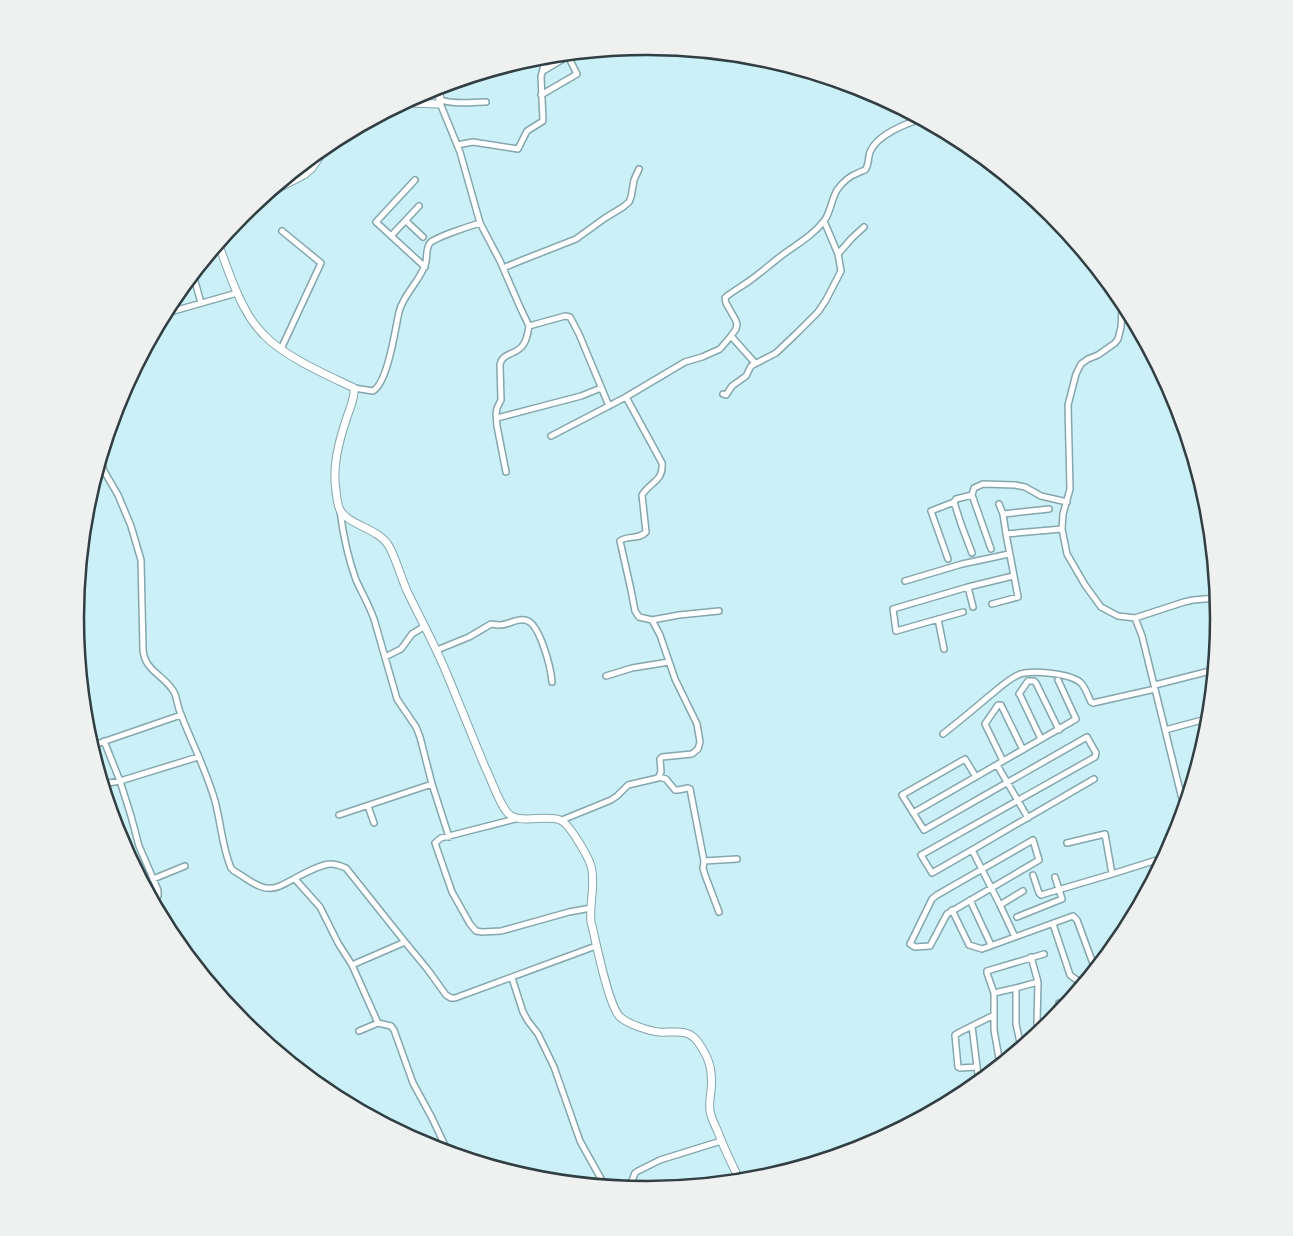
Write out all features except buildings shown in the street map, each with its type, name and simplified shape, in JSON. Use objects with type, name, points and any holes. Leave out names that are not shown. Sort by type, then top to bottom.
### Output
[{"type":"street","points":[[541,95],[577,74],[570,61]]},
{"type":"street","points":[[543,71],[556,63]]},
{"type":"street","points":[[457,145],[473,142],[518,149],[528,131],[543,121],[541,77],[545,65]]},
{"type":"street","points":[[439,95],[440,102],[457,145],[480,223],[504,268],[529,326],[525,343],[522,347],[500,360],[501,400],[497,408],[496,418],[506,472]]},
{"type":"street","points":[[422,102],[437,105],[440,102],[457,104],[486,102]]},
{"type":"street","points":[[551,436],[626,397],[685,362],[713,353],[723,346],[736,329],[736,322],[726,305],[726,296],[804,241],[824,221],[830,212],[832,199],[840,186],[850,177],[865,169],[870,153],[876,143],[898,128],[913,122]]},
{"type":"street","points":[[291,182],[304,175],[316,163]]},
{"type":"street","points":[[504,268],[576,239],[605,218],[623,208],[629,202],[634,180],[639,170]]},
{"type":"street","points":[[415,180],[376,222],[425,267]]},
{"type":"street","points":[[391,236],[419,206]]},
{"type":"street","points":[[406,221],[423,237]]},
{"type":"street","points":[[723,394],[726,395],[732,386],[746,376],[749,368],[755,363],[776,353],[798,332],[818,312],[833,288],[841,271],[838,254],[824,221]]},
{"type":"street","points":[[221,250],[237,293],[246,311],[262,334],[281,349],[310,366],[354,388],[373,391],[381,382],[387,364],[400,309],[425,267],[428,246],[433,240],[480,223]]},
{"type":"street","points":[[838,254],[864,227]]},
{"type":"street","points":[[281,349],[320,263],[282,231]]},
{"type":"street","points":[[195,282],[201,303]]},
{"type":"street","points":[[175,311],[237,293]]},
{"type":"street","points":[[529,326],[565,316],[570,317],[580,334],[609,406]]},
{"type":"street","points":[[1122,316],[1121,327],[1115,343],[1081,364],[1076,374],[1068,405],[1070,489],[1063,514],[1062,529],[1067,554],[1085,585],[1101,607],[1118,616],[1135,618],[1184,602],[1209,599]]},
{"type":"street","points":[[731,336],[755,363]]},
{"type":"street","points":[[354,388],[352,405],[341,438],[334,470],[346,544],[355,577],[370,607],[397,700],[420,736],[432,784],[449,836]]},
{"type":"street","points":[[496,418],[581,396],[601,388]]},
{"type":"street","points":[[626,397],[663,466],[659,478],[642,495],[646,532],[641,536],[624,538],[620,541],[635,611],[639,617],[652,620],[719,611]]},
{"type":"street","points":[[104,470],[128,518],[141,560],[144,658],[154,672],[173,691],[215,800],[232,869],[262,888],[274,889],[320,866],[336,864],[346,868],[446,995],[451,998],[512,978],[596,946]]},
{"type":"street","points":[[991,549],[972,495],[974,488],[983,484],[1015,485],[1025,487],[1041,496],[1067,502]]},
{"type":"street","points":[[948,559],[931,511],[954,502],[956,499],[972,495]]},
{"type":"street","points":[[954,502],[972,553]]},
{"type":"street","points":[[992,604],[1018,597],[1003,514],[999,504]]},
{"type":"street","points":[[1003,514],[1049,509]]},
{"type":"street","points":[[340,510],[353,521],[376,534],[387,543],[407,590],[437,650],[495,789],[508,814],[519,818]]},
{"type":"street","points":[[1006,534],[1062,529]]},
{"type":"street","points":[[905,581],[962,564],[1009,554]]},
{"type":"street","points":[[963,612],[896,631],[893,609],[1013,576]]},
{"type":"street","points":[[968,587],[973,607]]},
{"type":"street","points":[[1135,618],[1142,636],[1181,795]]},
{"type":"street","points":[[938,619],[944,649]]},
{"type":"street","points":[[437,650],[469,637],[490,624],[499,625],[526,620],[530,622],[540,637],[552,682]]},
{"type":"street","points":[[652,620],[660,635],[680,692],[697,724],[700,742],[698,749],[692,754],[661,757],[659,777]]},
{"type":"street","points":[[385,657],[402,649],[412,634],[425,626]]},
{"type":"street","points":[[606,676],[632,668],[669,662]]},
{"type":"street","points":[[943,734],[1008,681],[1015,676],[1025,673],[1053,674],[1075,679],[1083,684],[1093,704],[1207,672]]},
{"type":"street","points":[[913,813],[1076,719],[1058,680]]},
{"type":"street","points":[[1041,740],[1019,694],[1028,682],[1034,681],[1036,683],[1058,730]]},
{"type":"street","points":[[1003,761],[985,724],[998,705],[1001,705],[1023,750]]},
{"type":"street","points":[[98,743],[181,715]]},
{"type":"street","points":[[1165,730],[1200,721]]},
{"type":"street","points":[[976,776],[965,759],[902,795],[924,830],[1087,737],[1096,753],[1095,757],[921,855],[932,873],[1094,779]]},
{"type":"street","points":[[104,741],[120,781],[139,846],[158,892],[158,897]]},
{"type":"street","points":[[108,783],[198,757]]},
{"type":"street","points":[[997,765],[1028,818]]},
{"type":"street","points":[[591,908],[569,912],[501,931],[476,931],[452,892],[434,843],[440,838],[519,818],[544,817],[562,820],[614,798],[628,785],[659,777],[666,779],[675,790],[690,789],[705,875],[719,912]]},
{"type":"street","points":[[339,815],[432,784]]},
{"type":"street","points":[[368,806],[374,823]]},
{"type":"street","points":[[562,820],[575,835],[592,868],[591,922],[611,998],[620,1017],[651,1030],[686,1032],[694,1038],[704,1052],[711,1069],[710,1111],[728,1159],[736,1173]]},
{"type":"street","points":[[1067,843],[1104,834],[1106,836],[1112,874]]},
{"type":"street","points":[[1033,840],[1039,860],[991,888],[947,914],[930,946],[915,947],[910,944],[932,899],[1033,840]]},
{"type":"street","points":[[972,850],[1015,937]]},
{"type":"street","points":[[704,861],[737,859]]},
{"type":"street","points":[[1033,875],[1040,894],[1154,861]]},
{"type":"street","points":[[153,879],[185,866]]},
{"type":"street","points":[[1018,917],[1061,900],[1062,897],[1055,877]]},
{"type":"street","points":[[295,879],[320,907],[338,943],[352,965],[378,1023]]},
{"type":"street","points":[[1000,905],[1024,891]]},
{"type":"street","points":[[970,900],[991,945]]},
{"type":"street","points":[[952,910],[969,945],[982,949],[1073,916],[1078,920],[1092,962]]},
{"type":"street","points":[[1052,924],[1070,975],[1077,980]]},
{"type":"street","points":[[352,965],[405,942]]},
{"type":"street","points":[[999,1057],[994,1030],[994,993],[987,971],[1044,954]]},
{"type":"street","points":[[1031,958],[1038,982],[1037,1023]]},
{"type":"street","points":[[512,978],[523,1012],[538,1034],[554,1068],[580,1141],[601,1179]]},
{"type":"street","points":[[994,993],[1038,982]]},
{"type":"street","points":[[1016,988],[1016,1024],[1019,1040]]},
{"type":"street","points":[[977,1067],[960,1068],[957,1065],[955,1036],[994,1015]]},
{"type":"street","points":[[359,1032],[378,1023],[391,1026],[413,1083],[444,1143]]},
{"type":"street","points":[[972,1026],[978,1073]]},
{"type":"street","points":[[632,1181],[635,1173],[660,1160],[721,1141]]}]
